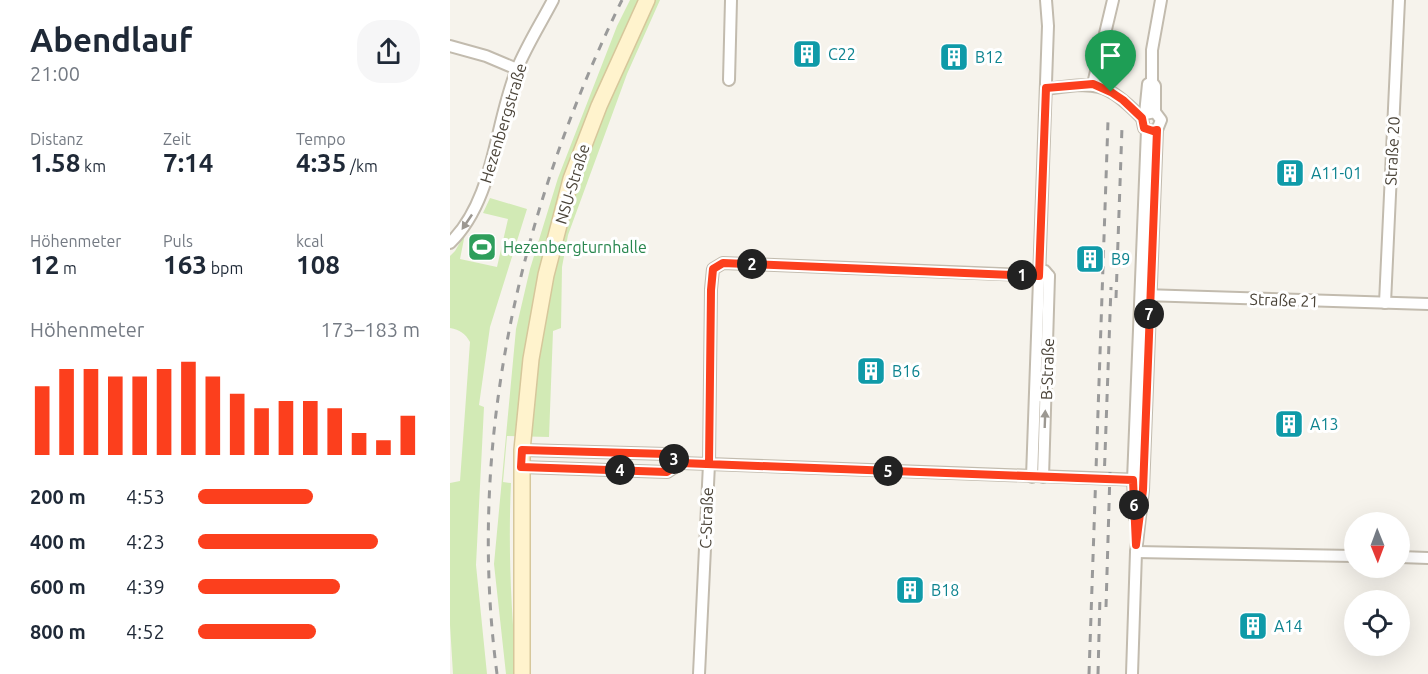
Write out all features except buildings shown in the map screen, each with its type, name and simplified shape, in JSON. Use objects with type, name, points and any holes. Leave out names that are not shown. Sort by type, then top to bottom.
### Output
[{"type":"main road","name":"NSU-Straße","points":[[522,673],[522,450],[531,360],[546,275],[571,179],[647,0]]},
{"type":"street","name":"Hezenbergstraße","points":[[450,243],[466,225],[480,197],[517,69],[554,0]]},
{"type":"street","points":[[729,80],[731,0]]},
{"type":"street","points":[[1044,276],[1039,264],[1048,26],[1046,0]]},
{"type":"street","points":[[1093,84],[1113,0]]},
{"type":"street","points":[[1152,130],[1142,123],[1147,115],[1148,84],[1152,77],[1152,50],[1161,0]]},
{"type":"street","name":"Straße 20","points":[[1384,303],[1399,0]]},
{"type":"street","points":[[450,46],[486,56],[517,69]]},
{"type":"street","points":[[1046,88],[1093,84],[1147,115],[1161,120],[1152,130],[1132,674]]},
{"type":"street","name":"C-Straße","points":[[699,674],[709,464],[713,269],[723,263],[1044,276]]},
{"type":"street","name":"B-Straße","points":[[1032,477],[1044,276]]},
{"type":"street","name":"B-Straße","points":[[1043,477],[1044,276]]},
{"type":"street","name":"Straße 21","points":[[1145,295],[1428,304]]},
{"type":"street","points":[[522,450],[667,454],[681,463],[1138,480]]},
{"type":"street","points":[[521,467],[667,472],[681,463]]},
{"type":"street","points":[[1136,548],[1344,556]]},
{"type":"street","points":[[1410,557],[1428,558]]},
{"type":"green space","points":[[630,0],[660,0],[627,74],[568,235],[562,267],[561,328],[553,331],[549,437],[507,436],[503,482],[511,483],[511,579],[517,674],[506,674],[494,564],[516,329],[530,269],[558,178],[617,26]]},
{"type":"green space","points":[[490,198],[527,209],[490,327],[479,405],[484,407],[476,565],[487,674],[453,674],[450,625],[450,483],[460,481],[470,342],[462,332],[450,328],[450,256],[465,234],[460,259],[497,267],[508,219],[483,213]]},
{"type":"railway","points":[[497,674],[489,587],[489,500],[496,413],[510,328],[529,244],[555,161],[586,79],[622,0]]},
{"type":"railway","points":[[1089,674],[1108,121]]},
{"type":"railway","points":[[1116,298],[1122,127]]},
{"type":"railway","points":[[1104,482],[1111,287]]},
{"type":"railway","points":[[1106,607],[1110,472]]},
{"type":"railway","points":[[1098,674],[1100,596]]},
{"type":"place","name":"C22","points":[[807,54]]},
{"type":"place","name":"B12","points":[[954,57]]},
{"type":"place","name":"A11-01","points":[[1290,173]]},
{"type":"place","name":"Hezenbergturnhalle","points":[[482,247]]},
{"type":"place","name":"B9","points":[[1090,259]]},
{"type":"place","name":"B16","points":[[871,371]]},
{"type":"place","name":"A13","points":[[1289,424]]},
{"type":"place","name":"B18","points":[[910,590]]},
{"type":"place","name":"A14","points":[[1253,626]]},
{"type":"route","points":[[1111,92],[1093,84],[1046,88],[1039,276],[723,263],[713,269],[711,290],[709,464],[681,463],[667,454],[522,450],[521,467],[667,472],[681,463],[1133,480],[1136,545],[1143,490],[1157,130],[1148,131],[1144,128],[1142,118],[1111,92]]}]
